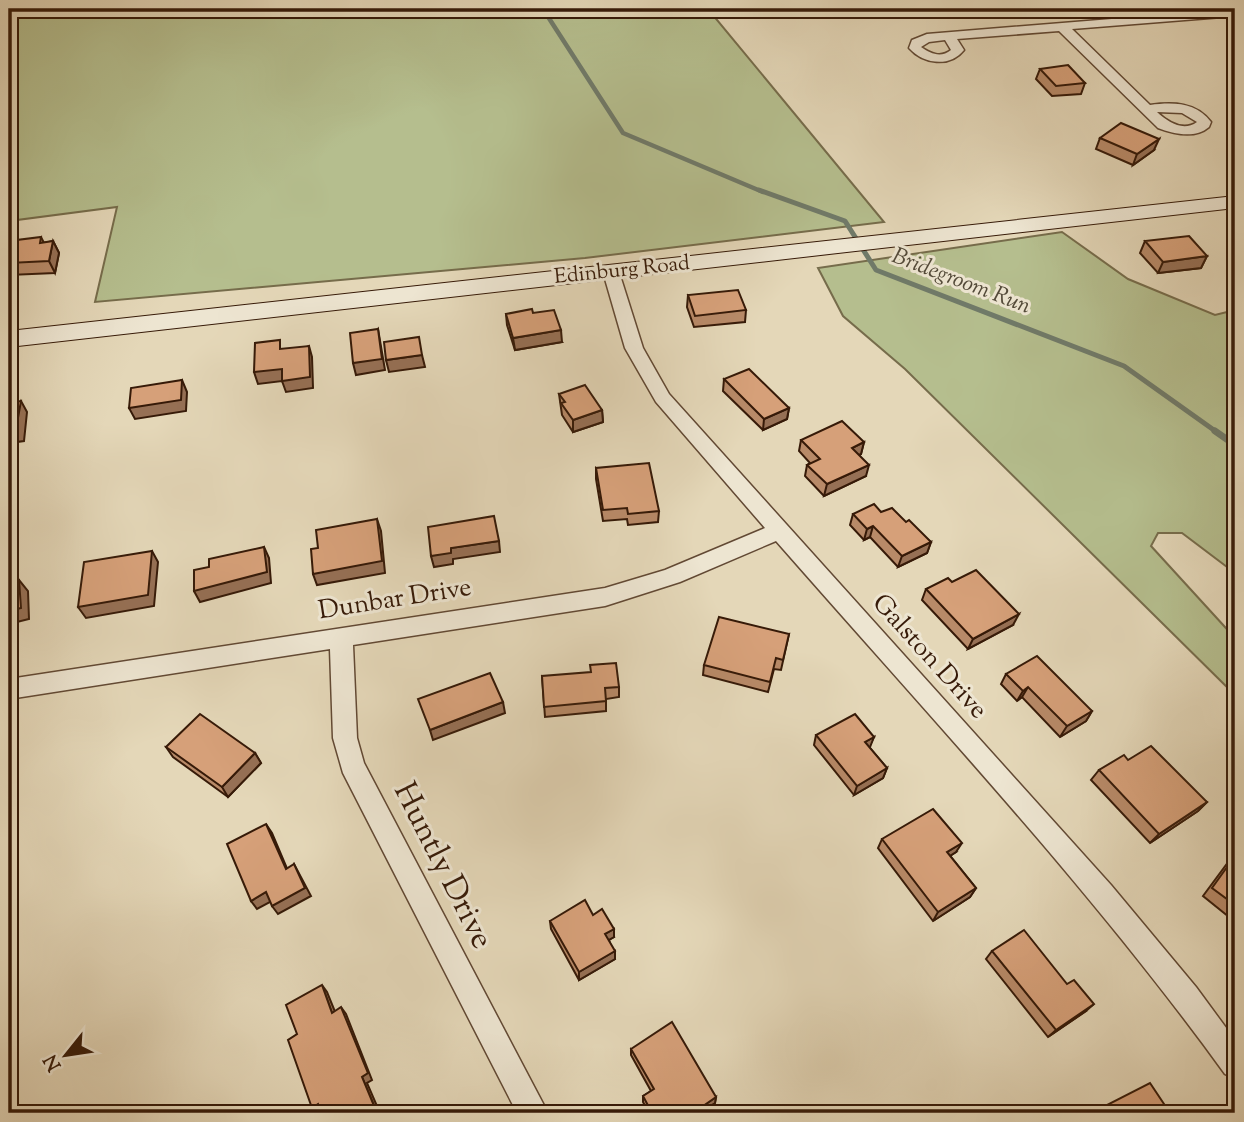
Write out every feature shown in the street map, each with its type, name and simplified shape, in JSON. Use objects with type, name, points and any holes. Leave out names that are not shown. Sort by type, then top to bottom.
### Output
[{"type":"main road","name":"Edinburg Road","points":[[9,339],[1235,202]]},
{"type":"street","points":[[949,37],[1235,12]]},
{"type":"street","points":[[1062,27],[1146,109]]},
{"type":"street","name":"Galston Drive","points":[[611,272],[634,348],[662,398],[1102,894],[1186,997],[1235,1064]]},
{"type":"street","name":"Dunbar Drive","points":[[9,690],[341,636],[605,597],[656,584],[779,531]]},
{"type":"street","name":"Huntly Drive","points":[[341,636],[345,738],[352,765],[533,1113]]},
{"type":"green space","points":[[9,9],[708,9],[884,222],[585,258],[95,302],[117,207],[9,221]]},
{"type":"green space","points":[[1062,232],[1128,279],[1215,315],[1235,310],[1235,573],[1182,533],[1158,533],[1151,546],[1235,638],[1235,695],[905,369],[843,316],[818,268]]},
{"type":"building","points":[[1068,65],[1085,83],[1056,86],[1040,69]]},
{"type":"building","points":[[1121,123],[1159,139],[1137,154],[1100,138]]},
{"type":"building","points":[[1189,236],[1207,256],[1163,262],[1145,241]]},
{"type":"building","points":[[41,237],[40,243],[53,241],[49,261],[9,263],[9,241]]},
{"type":"building","points":[[738,290],[746,310],[695,316],[688,295]]},
{"type":"building","points":[[532,309],[533,313],[554,310],[561,330],[513,338],[506,314]]},
{"type":"building","points":[[378,329],[382,359],[353,363],[350,333]]},
{"type":"building","points":[[419,337],[422,355],[386,360],[384,342]]},
{"type":"building","points":[[280,340],[280,349],[309,346],[310,377],[282,381],[282,369],[254,372],[255,343]]},
{"type":"building","points":[[749,369],[789,408],[764,419],[724,379]]},
{"type":"building","points":[[182,380],[181,400],[129,408],[131,388]]},
{"type":"building","points":[[585,385],[602,410],[573,420],[561,403],[565,402],[559,394]]},
{"type":"building","points":[[21,401],[16,429],[9,431],[9,403]]},
{"type":"building","points":[[842,421],[864,442],[852,448],[869,465],[827,484],[807,465],[820,459],[801,440]]},
{"type":"building","points":[[649,463],[659,511],[628,514],[627,508],[603,510],[596,468]]},
{"type":"building","points":[[874,504],[881,512],[892,508],[906,522],[909,520],[931,542],[902,556],[873,526],[867,529],[853,514]]},
{"type":"building","points":[[494,516],[499,541],[451,548],[451,553],[431,556],[428,527]]},
{"type":"building","points":[[377,519],[382,561],[313,574],[311,549],[318,548],[316,530]]},
{"type":"building","points":[[264,547],[267,572],[194,591],[194,570],[209,567],[209,559]]},
{"type":"building","points":[[152,551],[148,595],[78,607],[84,562]]},
{"type":"building","points":[[976,570],[1019,614],[973,639],[926,589],[948,578],[952,582]]},
{"type":"building","points":[[19,580],[21,608],[9,611],[9,583]]},
{"type":"building","points":[[719,617],[789,634],[783,660],[776,658],[770,682],[704,665]]},
{"type":"building","points":[[1037,656],[1092,711],[1067,726],[1028,687],[1023,691],[1006,674]]},
{"type":"building","points":[[616,663],[619,687],[605,688],[606,701],[544,707],[542,676],[591,672],[590,665]]},
{"type":"building","points":[[490,673],[503,702],[430,730],[418,699]]},
{"type":"building","points":[[200,714],[255,753],[222,787],[166,747]]},
{"type":"building","points":[[855,714],[874,737],[865,742],[887,768],[857,786],[816,735]]},
{"type":"building","points":[[1151,746],[1207,802],[1159,834],[1099,770],[1124,755],[1128,760]]},
{"type":"building","points":[[933,809],[962,843],[947,852],[976,888],[938,912],[882,839]]},
{"type":"building","points":[[266,824],[286,869],[294,864],[305,888],[272,906],[266,892],[251,901],[227,844]]},
{"type":"building","points":[[1235,856],[1235,905],[1212,888]]},
{"type":"building","points":[[585,900],[593,915],[602,909],[614,929],[605,934],[615,951],[579,972],[550,921]]},
{"type":"building","points":[[1024,930],[1067,984],[1074,980],[1094,1004],[1056,1030],[992,951]]},
{"type":"building","points":[[322,985],[332,1013],[341,1007],[368,1073],[362,1077],[377,1113],[321,1113],[318,1104],[312,1108],[288,1040],[297,1034],[286,1005]]},
{"type":"building","points":[[672,1022],[716,1097],[693,1113],[652,1113],[643,1096],[654,1089],[631,1049]]},
{"type":"building","points":[[1150,1083],[1170,1113],[1102,1113],[1099,1109]]},
{"type":"waterway","name":"Bridegroom Run","points":[[543,9],[623,133],[763,192]]},
{"type":"waterway","name":"Bridegroom Run","points":[[759,190],[845,221],[876,270],[1124,366],[1218,433]]},
{"type":"waterway","name":"Bridegroom Run","points":[[1215,431],[1235,445]]}]
